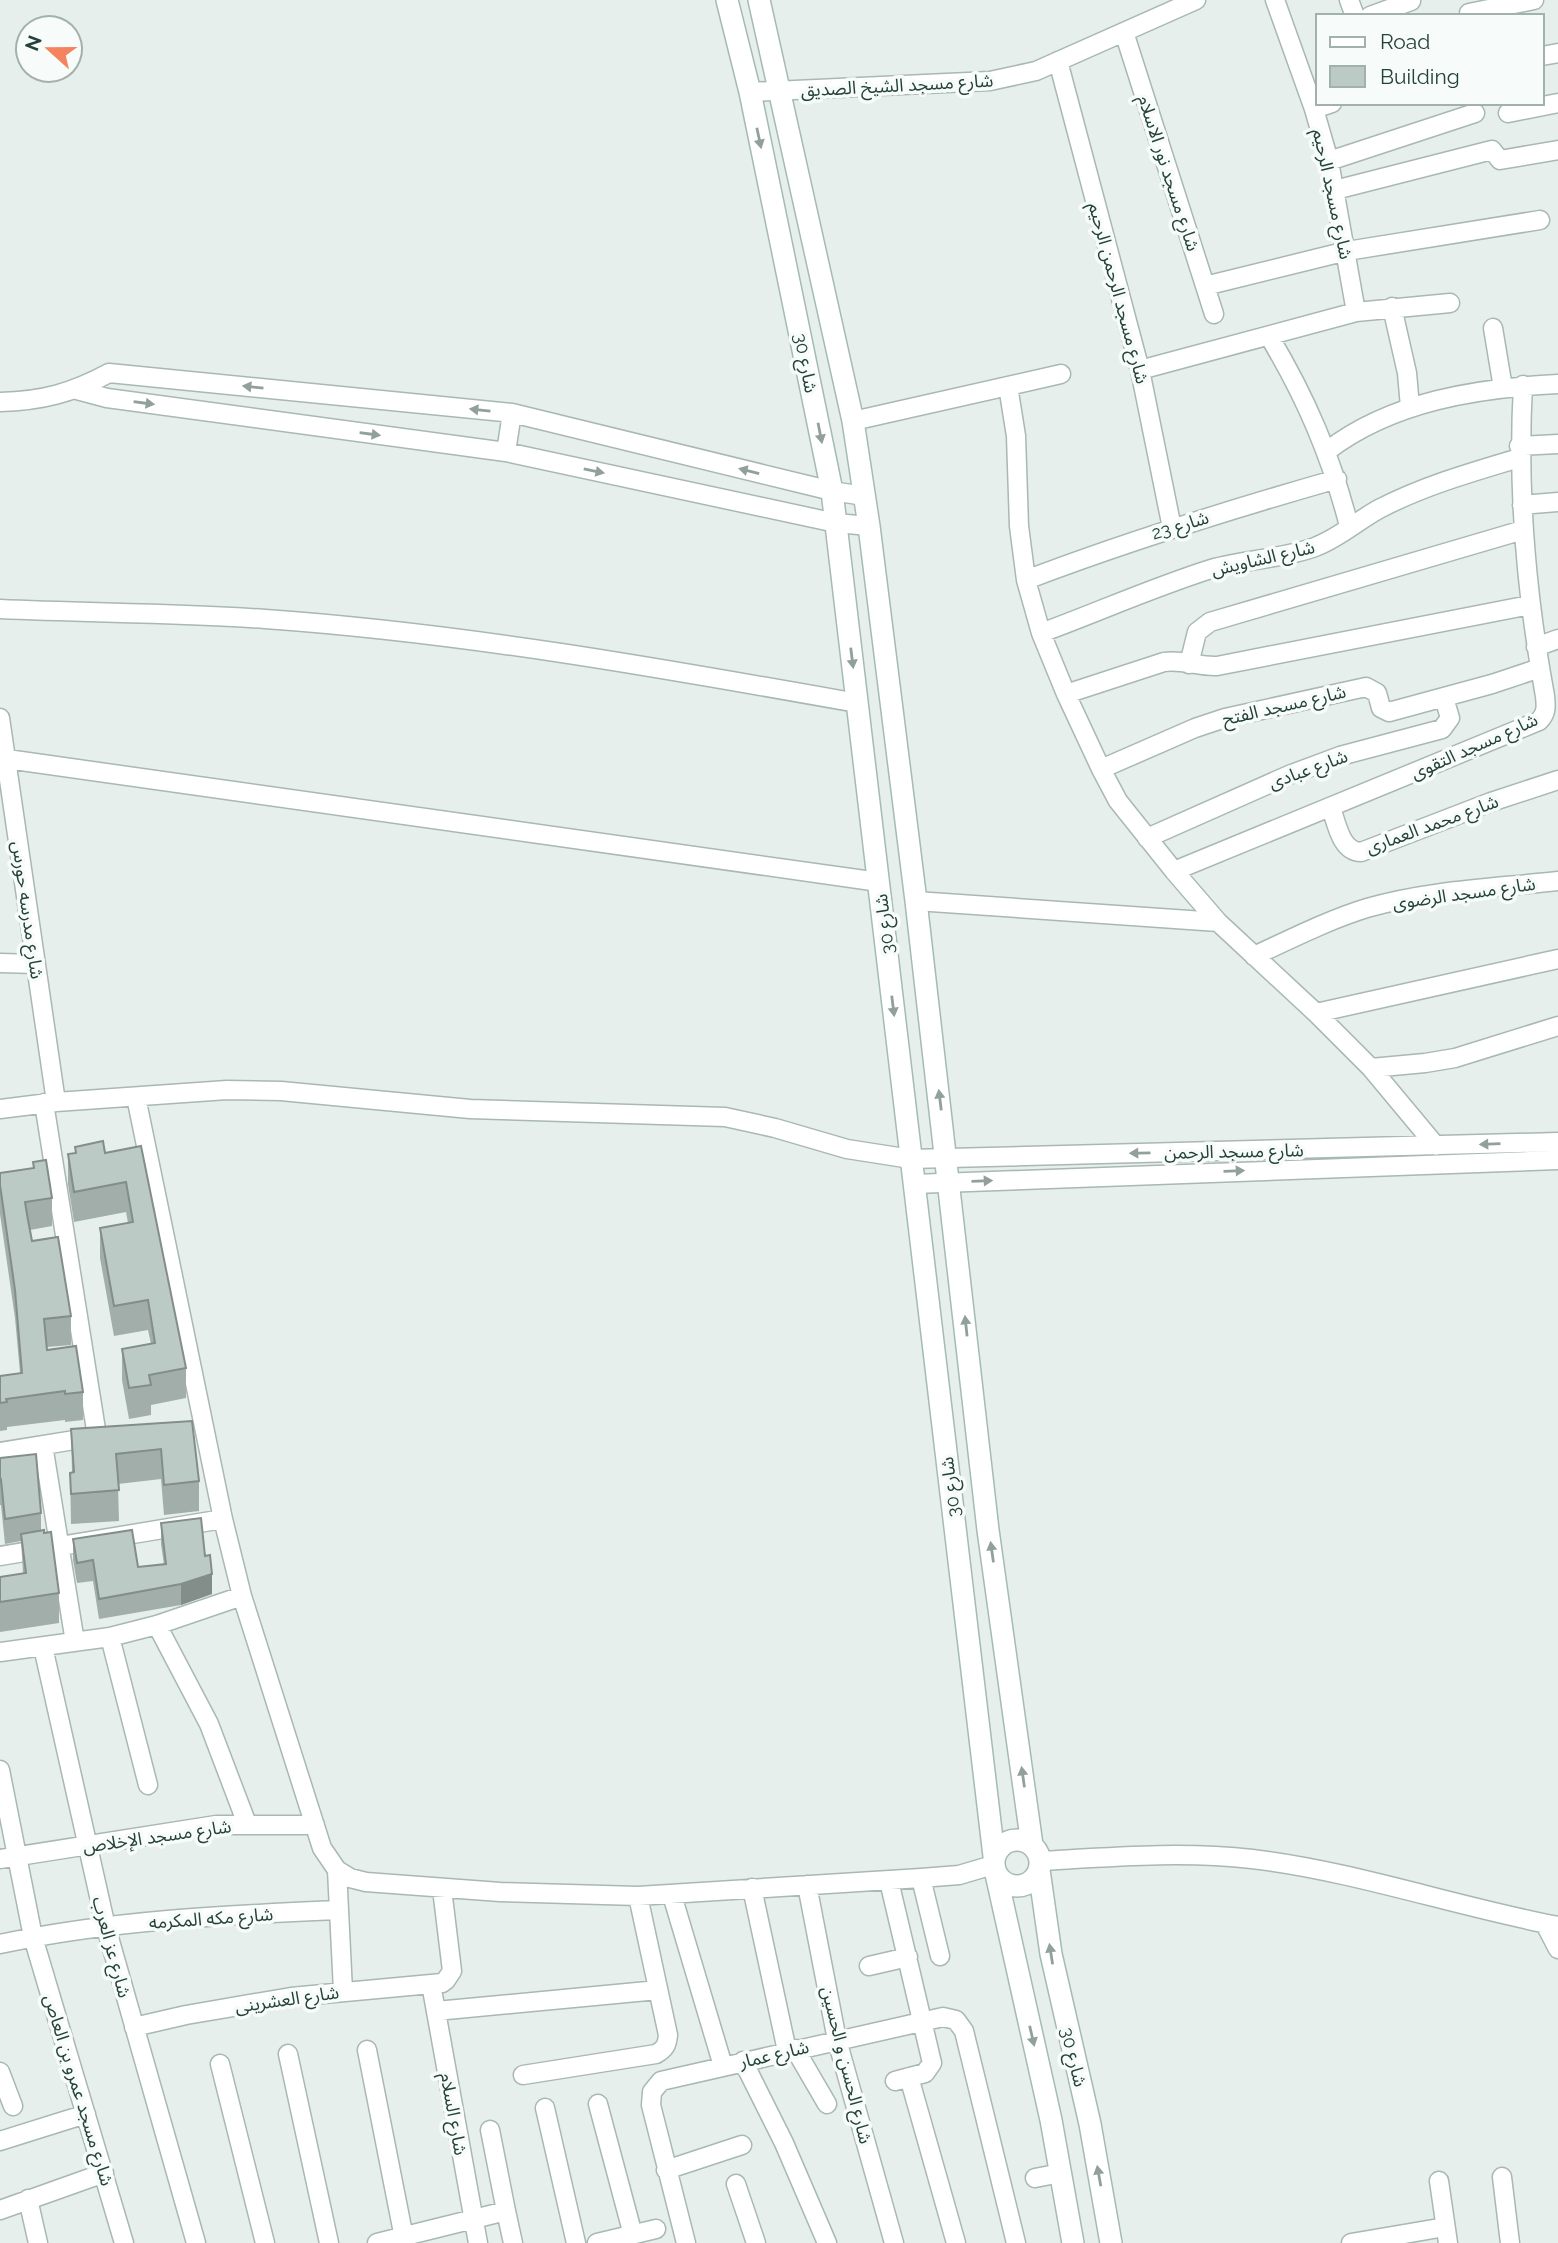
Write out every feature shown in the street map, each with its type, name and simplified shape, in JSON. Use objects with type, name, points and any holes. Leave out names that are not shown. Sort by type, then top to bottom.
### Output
[{"type":"street","name":"شارع 30","points":[[727,0],[750,92],[832,491],[995,1865],[1051,2120],[1073,2243]]},
{"type":"street","name":"شارع 30","points":[[759,0],[853,421],[869,526],[916,901],[989,1530],[1051,1955],[1090,2124],[1111,2243]]},
{"type":"street","name":"شارع مسجد الشيخ الصديق","points":[[750,92],[990,81],[1036,71],[1196,0]]},
{"type":"street","name":"شارع مسجد الرحيم","points":[[1275,0],[1314,109],[1329,161],[1356,312]]},
{"type":"street","points":[[1469,13],[1534,0]]},
{"type":"street","points":[[1379,14],[1413,6]]},
{"type":"street","name":"شارع مسجد نور الاسلام","points":[[1124,32],[1214,314]]},
{"type":"street","name":"شارع مسجد الرحمن الرحيم","points":[[1058,61],[1140,370],[1172,528]]},
{"type":"street","points":[[1508,113],[1558,103]]},
{"type":"street","points":[[1314,109],[1326,105]]},
{"type":"street","points":[[1329,161],[1475,113]]},
{"type":"street","points":[[1335,190],[1492,150],[1500,160],[1558,150]]},
{"type":"street","points":[[1205,286],[1347,251],[1539,220]]},
{"type":"street","points":[[1140,370],[1356,312],[1450,303]]},
{"type":"street","points":[[1392,307],[1407,373],[1410,407]]},
{"type":"street","points":[[1493,328],[1503,388]]},
{"type":"street","points":[[1269,336],[1294,380],[1327,451],[1349,526]]},
{"type":"street","points":[[0,402],[40,400],[78,390],[109,373],[513,413],[832,491],[864,496]]},
{"type":"street","points":[[853,421],[1061,374]]},
{"type":"street","points":[[1327,451],[1366,425],[1410,407],[1503,388],[1558,384]]},
{"type":"street","name":"شارع مسجد التقوى","points":[[1174,871],[1331,808],[1551,714],[1546,708],[1536,647],[1523,530],[1519,452],[1523,385]]},
{"type":"street","points":[[1008,386],[1016,436],[1019,526],[1026,580],[1041,633],[1066,694],[1118,801],[1218,922],[1371,1068],[1436,1146]]},
{"type":"street","points":[[78,390],[107,398],[506,452],[836,523],[869,526]]},
{"type":"street","points":[[506,452],[513,413]]},
{"type":"street","name":"شارع الشاويش","points":[[1041,633],[1209,570],[1314,548],[1336,538],[1349,526],[1381,508],[1424,489],[1519,452],[1558,444]]},
{"type":"street","name":"شارع 23","points":[[1026,580],[1172,528],[1337,479]]},
{"type":"street","points":[[1522,505],[1558,502]]},
{"type":"street","points":[[1188,664],[1196,632],[1210,622],[1523,530]]},
{"type":"street","points":[[1066,694],[1164,662],[1176,660],[1188,664],[1217,666],[1530,605]]},
{"type":"street","points":[[0,609],[264,619],[459,638],[658,667],[857,703]]},
{"type":"street","points":[[1536,647],[1558,639]]},
{"type":"street","name":"شارع مسجد الفتح","points":[[1101,769],[1195,728],[1225,718],[1366,687],[1377,692],[1381,708],[1386,712],[1444,698],[1540,668]]},
{"type":"street","name":"شارع عبادى","points":[[1147,838],[1289,775],[1340,756],[1442,729],[1450,718],[1444,698]]},
{"type":"street","name":"شارع مدرسه حورس","points":[[0,718],[36,964],[50,1103],[104,1435],[43,1445]]},
{"type":"street","points":[[7,760],[879,882]]},
{"type":"street","name":"شارع محمد العمارى","points":[[1331,808],[1346,846],[1361,852],[1491,802],[1558,780]]},
{"type":"street","name":"شارع مسجد الرضوى","points":[[1254,956],[1326,923],[1367,908],[1410,898],[1558,881]]},
{"type":"street","points":[[916,901],[1218,922]]},
{"type":"street","points":[[1316,1013],[1558,959]]},
{"type":"street","points":[[0,963],[36,964]]},
{"type":"street","points":[[889,974],[924,970]]},
{"type":"street","points":[[1371,1068],[1455,1058],[1558,1026]]},
{"type":"street","name":"شارع مسجد الرحمن","points":[[0,1109],[227,1090],[281,1091],[470,1109],[725,1117],[847,1149],[911,1160],[1558,1142]]},
{"type":"street","points":[[136,1097],[194,1419],[242,1596],[322,1848],[337,1870],[350,1878],[366,1882],[442,1889],[638,1896],[959,1875],[995,1865]]},
{"type":"street","name":"شارع مسجد الرحمن","points":[[914,1184],[1558,1160]]},
{"type":"street","points":[[0,1452],[43,1445],[75,1643]]},
{"type":"street","points":[[0,1556],[223,1520]]},
{"type":"street","points":[[0,1652],[110,1637],[157,1625],[242,1596]]},
{"type":"street","points":[[157,1625],[209,1724],[247,1824]]},
{"type":"street","points":[[110,1637],[148,1785]]},
{"type":"street","name":"شارع عز العرب","points":[[43,1647],[106,1927],[195,2243]]},
{"type":"street","name":"شارع مسجد عمرو بن العاص","points":[[0,1770],[9,1858],[124,2243]]},
{"type":"street","name":"شارع مسجد الإخلاص","points":[[9,1858],[184,1829],[247,1824],[315,1825]]},
{"type":"street","points":[[1024,1841],[1037,1859],[1035,1878],[1028,1884],[1019,1886],[1010,1886],[1002,1881],[995,1865],[999,1848],[1006,1842],[1024,1841]]},
{"type":"street","points":[[1037,1859],[1155,1855],[1253,1859],[1300,1867],[1552,1925],[1558,1949]]},
{"type":"street","points":[[337,1870],[344,1991]]},
{"type":"street","points":[[921,1878],[940,1956]]},
{"type":"street","points":[[889,1881],[932,2063],[925,2073],[902,2079],[956,2243]]},
{"type":"street","name":"شارع الحسن و الحسين","points":[[807,1885],[837,2040],[894,2243]]},
{"type":"street","points":[[752,1888],[791,2050],[827,2104]]},
{"type":"street","points":[[436,1984],[450,1976],[452,1971],[442,1889]]},
{"type":"street","points":[[672,1895],[723,2066]]},
{"type":"street","points":[[523,2075],[656,2054],[668,2043],[638,1896]]},
{"type":"street","name":"شارع مكه المكرمه","points":[[0,1944],[106,1927],[215,1916],[339,1910]]},
{"type":"street","points":[[869,1966],[908,1957]]},
{"type":"street","name":"شارع العشرينى","points":[[134,2027],[238,2005],[344,1991],[436,1984]]},
{"type":"street","name":"شارع السلام","points":[[436,1984],[436,2011],[478,2243]]},
{"type":"street","points":[[436,2011],[658,1990]]},
{"type":"street","name":"شارع عمار","points":[[666,2170],[651,2105],[652,2091],[661,2081],[943,2017],[956,2020],[964,2031],[1016,2243]]},
{"type":"street","points":[[367,2050],[404,2240]]},
{"type":"street","points":[[288,2054],[329,2243]]},
{"type":"street","points":[[743,2061],[784,2143],[827,2243]]},
{"type":"street","points":[[220,2064],[265,2243]]},
{"type":"street","points":[[0,2072],[13,2106]]},
{"type":"street","points":[[598,2104],[632,2235]]},
{"type":"street","points":[[545,2108],[576,2243]]},
{"type":"street","points":[[0,2141],[86,2114]]},
{"type":"street","points":[[490,2130],[513,2243]]},
{"type":"street","points":[[686,2243],[666,2170],[742,2145]]},
{"type":"street","points":[[0,2210],[104,2173]]},
{"type":"street","points":[[1035,2178],[1061,2173]]},
{"type":"street","points":[[1502,2177],[1510,2243]]},
{"type":"street","points":[[1351,2243],[1447,2235],[1439,2180]]},
{"type":"street","points":[[736,2184],[756,2243]]},
{"type":"street","points":[[28,2199],[38,2243]]},
{"type":"street","points":[[377,2243],[404,2240],[506,2211]]},
{"type":"street","points":[[606,2242],[656,2229]]},
{"type":"building","points":[[103,1141],[105,1153],[141,1146],[186,1368],[149,1375],[151,1385],[129,1388],[122,1349],[155,1343],[148,1300],[114,1306],[100,1228],[133,1222],[126,1182],[74,1192],[68,1154],[76,1153],[75,1147]]},
{"type":"building","points":[[46,1160],[52,1198],[25,1202],[32,1241],[58,1237],[71,1316],[44,1319],[47,1350],[76,1346],[83,1392],[65,1394],[65,1391],[6,1399],[7,1402],[0,1403],[0,1376],[22,1373],[15,1290],[0,1173],[34,1168],[33,1162]]},
{"type":"building","points":[[192,1421],[199,1481],[164,1485],[161,1449],[116,1454],[119,1490],[71,1494],[70,1473],[74,1472],[71,1429]]},
{"type":"building","points":[[36,1454],[41,1513],[5,1519],[0,1458]]},
{"type":"building","points":[[201,1518],[205,1556],[210,1555],[212,1574],[181,1584],[99,1599],[93,1560],[77,1563],[73,1539],[132,1530],[138,1567],[166,1564],[161,1523]]},
{"type":"building","points":[[44,1530],[44,1533],[51,1532],[59,1593],[0,1602],[0,1577],[26,1573],[21,1534]]}]
